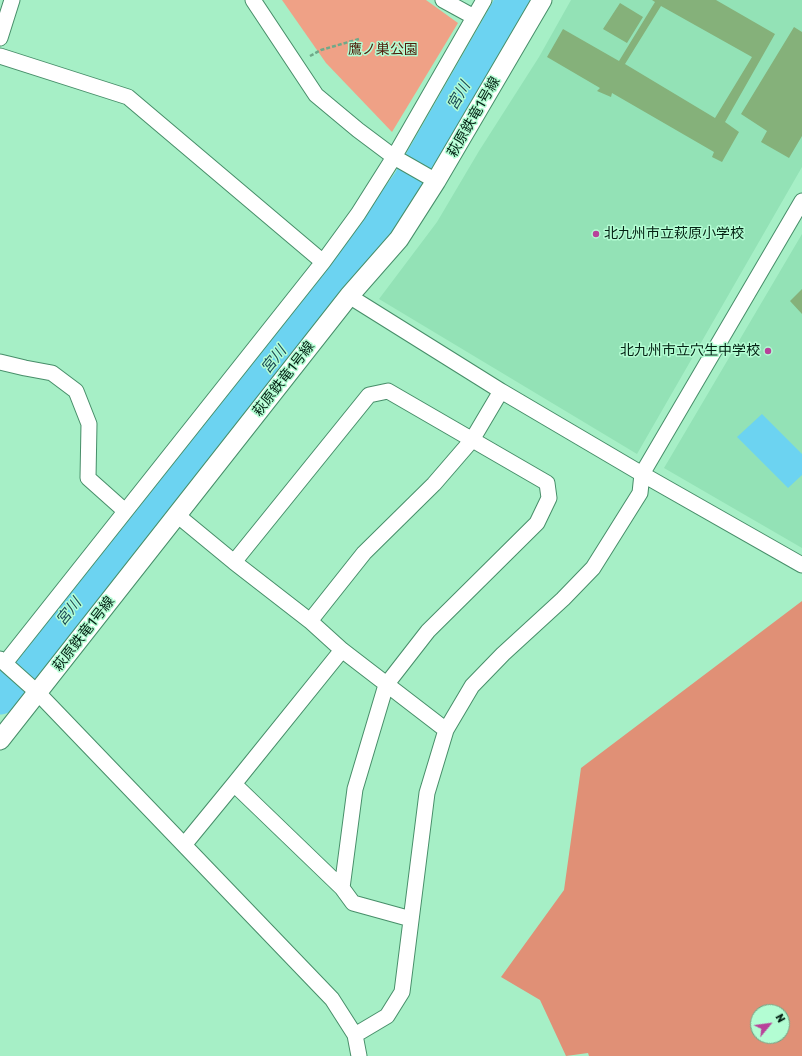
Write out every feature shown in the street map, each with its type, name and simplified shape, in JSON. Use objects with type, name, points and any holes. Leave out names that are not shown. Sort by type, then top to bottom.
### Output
[{"type":"street","points":[[0,38],[12,0]]},
{"type":"street","points":[[253,0],[316,95],[358,130],[394,157],[430,177]]},
{"type":"street","points":[[443,0],[474,17]]},
{"type":"street","points":[[359,1056],[355,1035],[332,999],[38,693],[2,661],[125,511],[323,262],[358,214],[394,157],[484,0]]},
{"type":"street","name":"萩原鉄竜1号線","points":[[0,740],[349,296],[399,240],[430,177],[542,0]]},
{"type":"street","points":[[0,56],[128,96],[323,262]]},
{"type":"street","points":[[355,1035],[386,1016],[402,992],[427,793],[446,730],[472,686],[503,654],[563,599],[593,568],[640,493],[642,474],[802,201]]},
{"type":"street","points":[[349,296],[501,391],[642,474],[802,565]]},
{"type":"street","points":[[0,362],[52,373],[76,392],[89,424],[88,478],[125,511]]},
{"type":"street","points":[[234,562],[369,395],[388,391],[547,483],[549,498],[537,523],[428,631],[386,685],[355,789],[342,888]]},
{"type":"street","points":[[310,621],[364,553],[434,484],[472,440],[501,391]]},
{"type":"street","points":[[177,515],[234,562],[310,621],[342,650],[446,730]]},
{"type":"street","points":[[184,844],[342,650]]},
{"type":"street","points":[[234,784],[342,888],[353,903],[411,919]]},
{"type":"path","points":[[296,64],[321,50],[359,39]]},
{"type":"shaded area","name":"北九州市立萩原小学校","points":[[571,0],[802,0],[802,167],[637,454],[379,299],[437,222],[479,151],[539,57]]},
{"type":"shaded area","name":"北九州市立穴生中学校","points":[[802,234],[802,548],[664,468]]},
{"type":"shaded area","points":[[802,601],[802,1056],[589,1056],[588,1053],[566,1056],[540,1000],[501,977],[564,890],[581,768]]},
{"type":"green space","name":"鷹ノ巣公園","points":[[282,0],[426,0],[458,23],[392,132],[326,63]]},
{"type":"water","points":[[762,414],[802,454],[802,475],[788,488],[737,437]]},
{"type":"building","points":[[652,0],[716,0],[775,34],[725,122],[739,132],[722,162],[712,157],[714,152],[612,93],[611,97],[597,91],[600,88],[547,57],[563,29],[619,61],[655,2]],"holes":[[[661,6],[752,57],[715,118],[625,64]]]},
{"type":"building","points":[[620,3],[643,17],[627,43],[603,29]]},
{"type":"building","points":[[794,27],[802,32],[802,136],[789,158],[761,142],[767,131],[741,114]]},
{"type":"building","points":[[802,289],[802,314],[790,301]]},
{"type":"waterway","name":"宮川","points":[[0,697],[350,266],[410,182],[514,0]]},
{"type":"place","name":"北九州市立萩原小学校","points":[[596,234]]},
{"type":"place","name":"北九州市立穴生中学校","points":[[768,351]]}]
